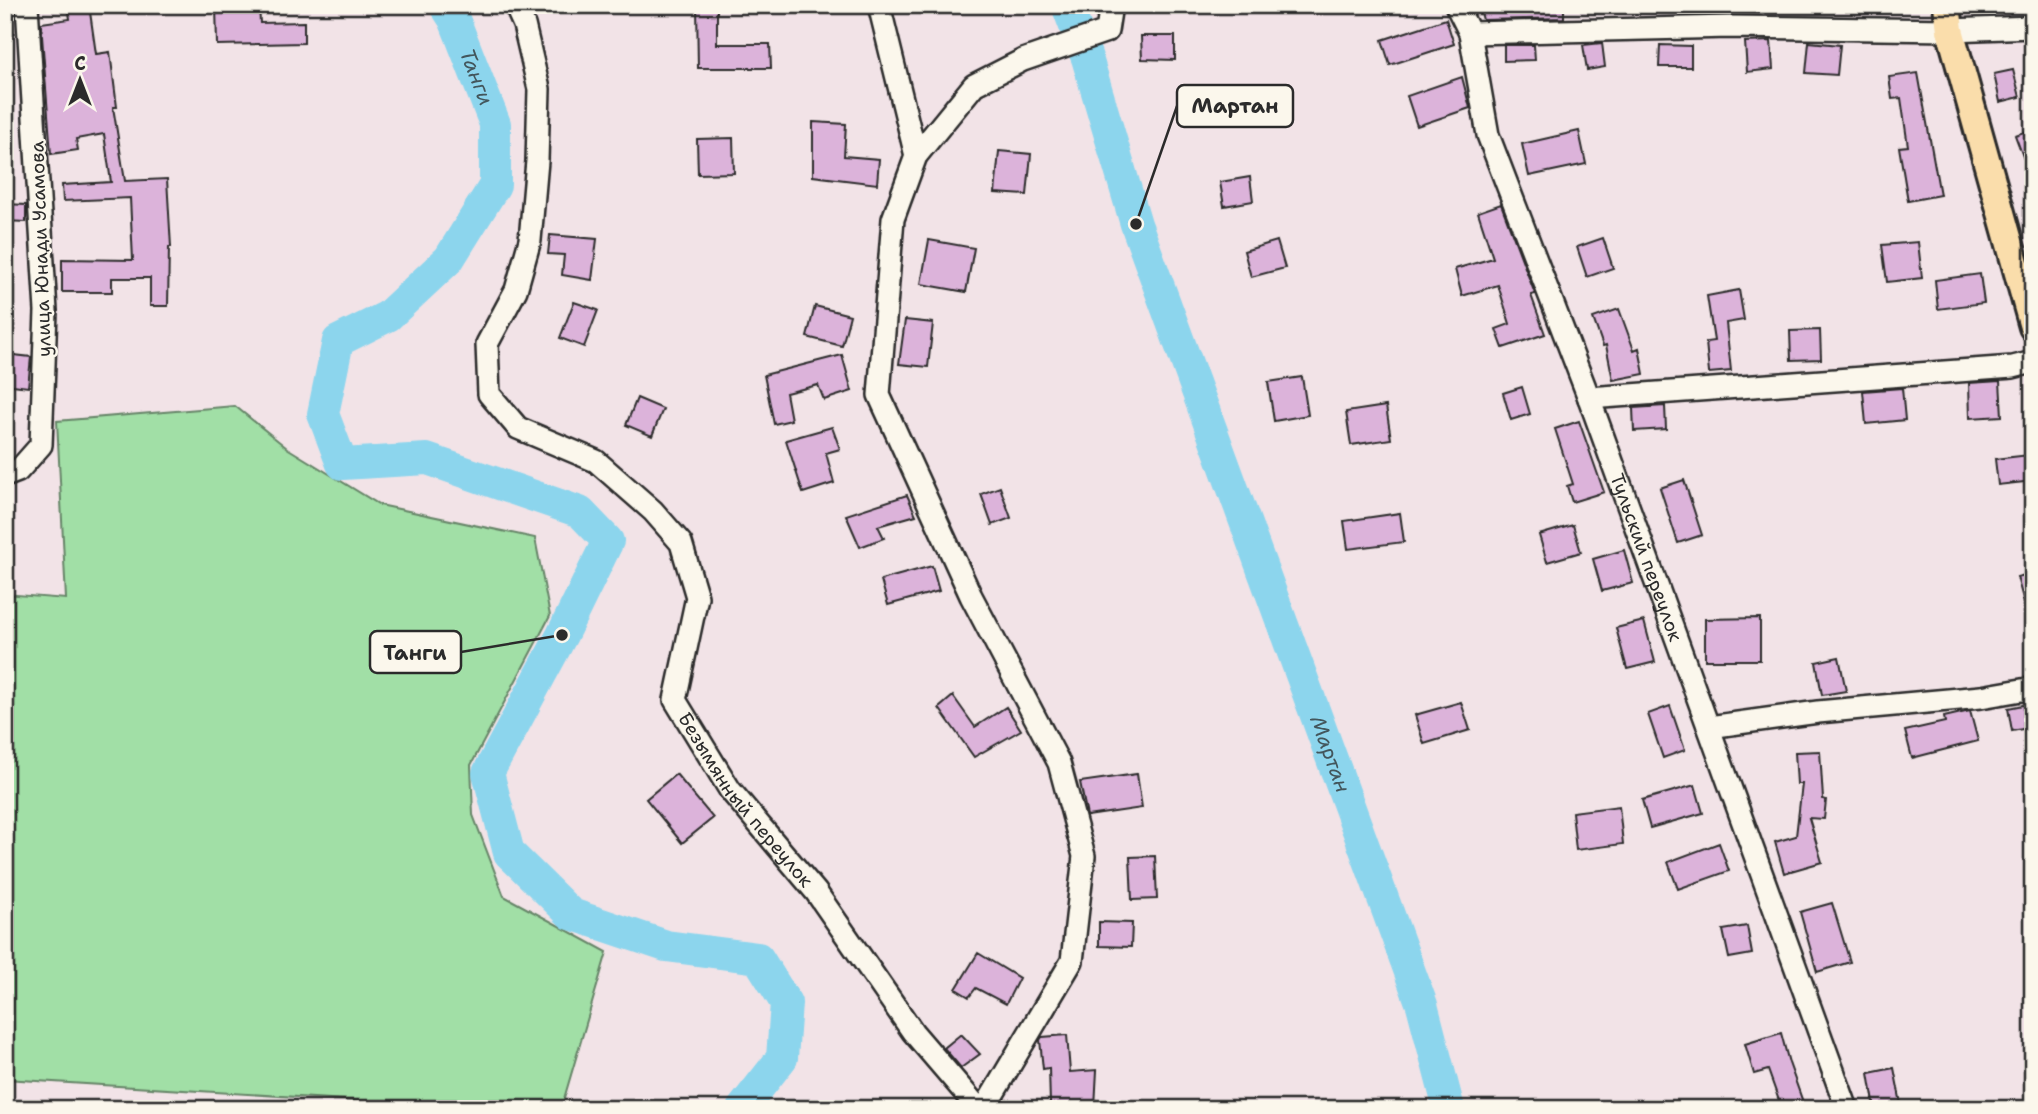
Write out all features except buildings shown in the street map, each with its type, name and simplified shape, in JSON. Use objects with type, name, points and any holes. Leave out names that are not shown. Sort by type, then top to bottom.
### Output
[{"type":"main road","points":[[1949,17],[2033,327]]},
{"type":"street","name":"улица Юнади Усамова","points":[[5,476],[18,471],[41,445],[46,311],[27,5]]},
{"type":"street","name":"Безымянный переулок","points":[[514,5],[524,25],[539,89],[537,161],[530,240],[516,290],[487,344],[489,394],[518,428],[596,461],[653,511],[681,543],[697,597],[675,700],[730,790],[816,892],[913,1032],[979,1109]]},
{"type":"street","points":[[879,5],[916,156]]},
{"type":"street","points":[[984,1109],[1072,961],[1084,856],[1059,763],[971,596],[879,395],[893,219],[916,156],[975,85],[1023,60],[1107,31],[1111,5]]},
{"type":"street","name":"Тульский переулок","points":[[1456,5],[1470,33],[1488,135],[1589,398],[1847,1109]]},
{"type":"street","points":[[1470,33],[1731,27],[1949,17],[2033,27]]},
{"type":"street","points":[[1589,398],[2013,367],[2033,362]]},
{"type":"street","points":[[1709,727],[1818,712],[1982,697],[2033,688]]},
{"type":"green space","points":[[235,406],[287,448],[380,505],[535,538],[550,616],[471,765],[473,815],[504,896],[607,952],[561,1109],[491,1109],[5,1079],[5,594],[66,599],[57,421]]},
{"type":"waterway","name":"Танги","points":[[445,5],[454,19],[495,124],[495,185],[449,259],[388,316],[338,341],[323,414],[342,464],[427,459],[580,512],[608,541],[562,635],[488,773],[509,853],[571,914],[666,946],[758,958],[786,1003],[782,1058],[742,1109]]},
{"type":"waterway","name":"Мартан","points":[[1067,5],[1087,58],[1136,224],[1422,1005],[1449,1109]]},
{"type":"place","name":"Мартан","points":[[1136,224]]},
{"type":"place","name":"Танги","points":[[562,635]]}]
